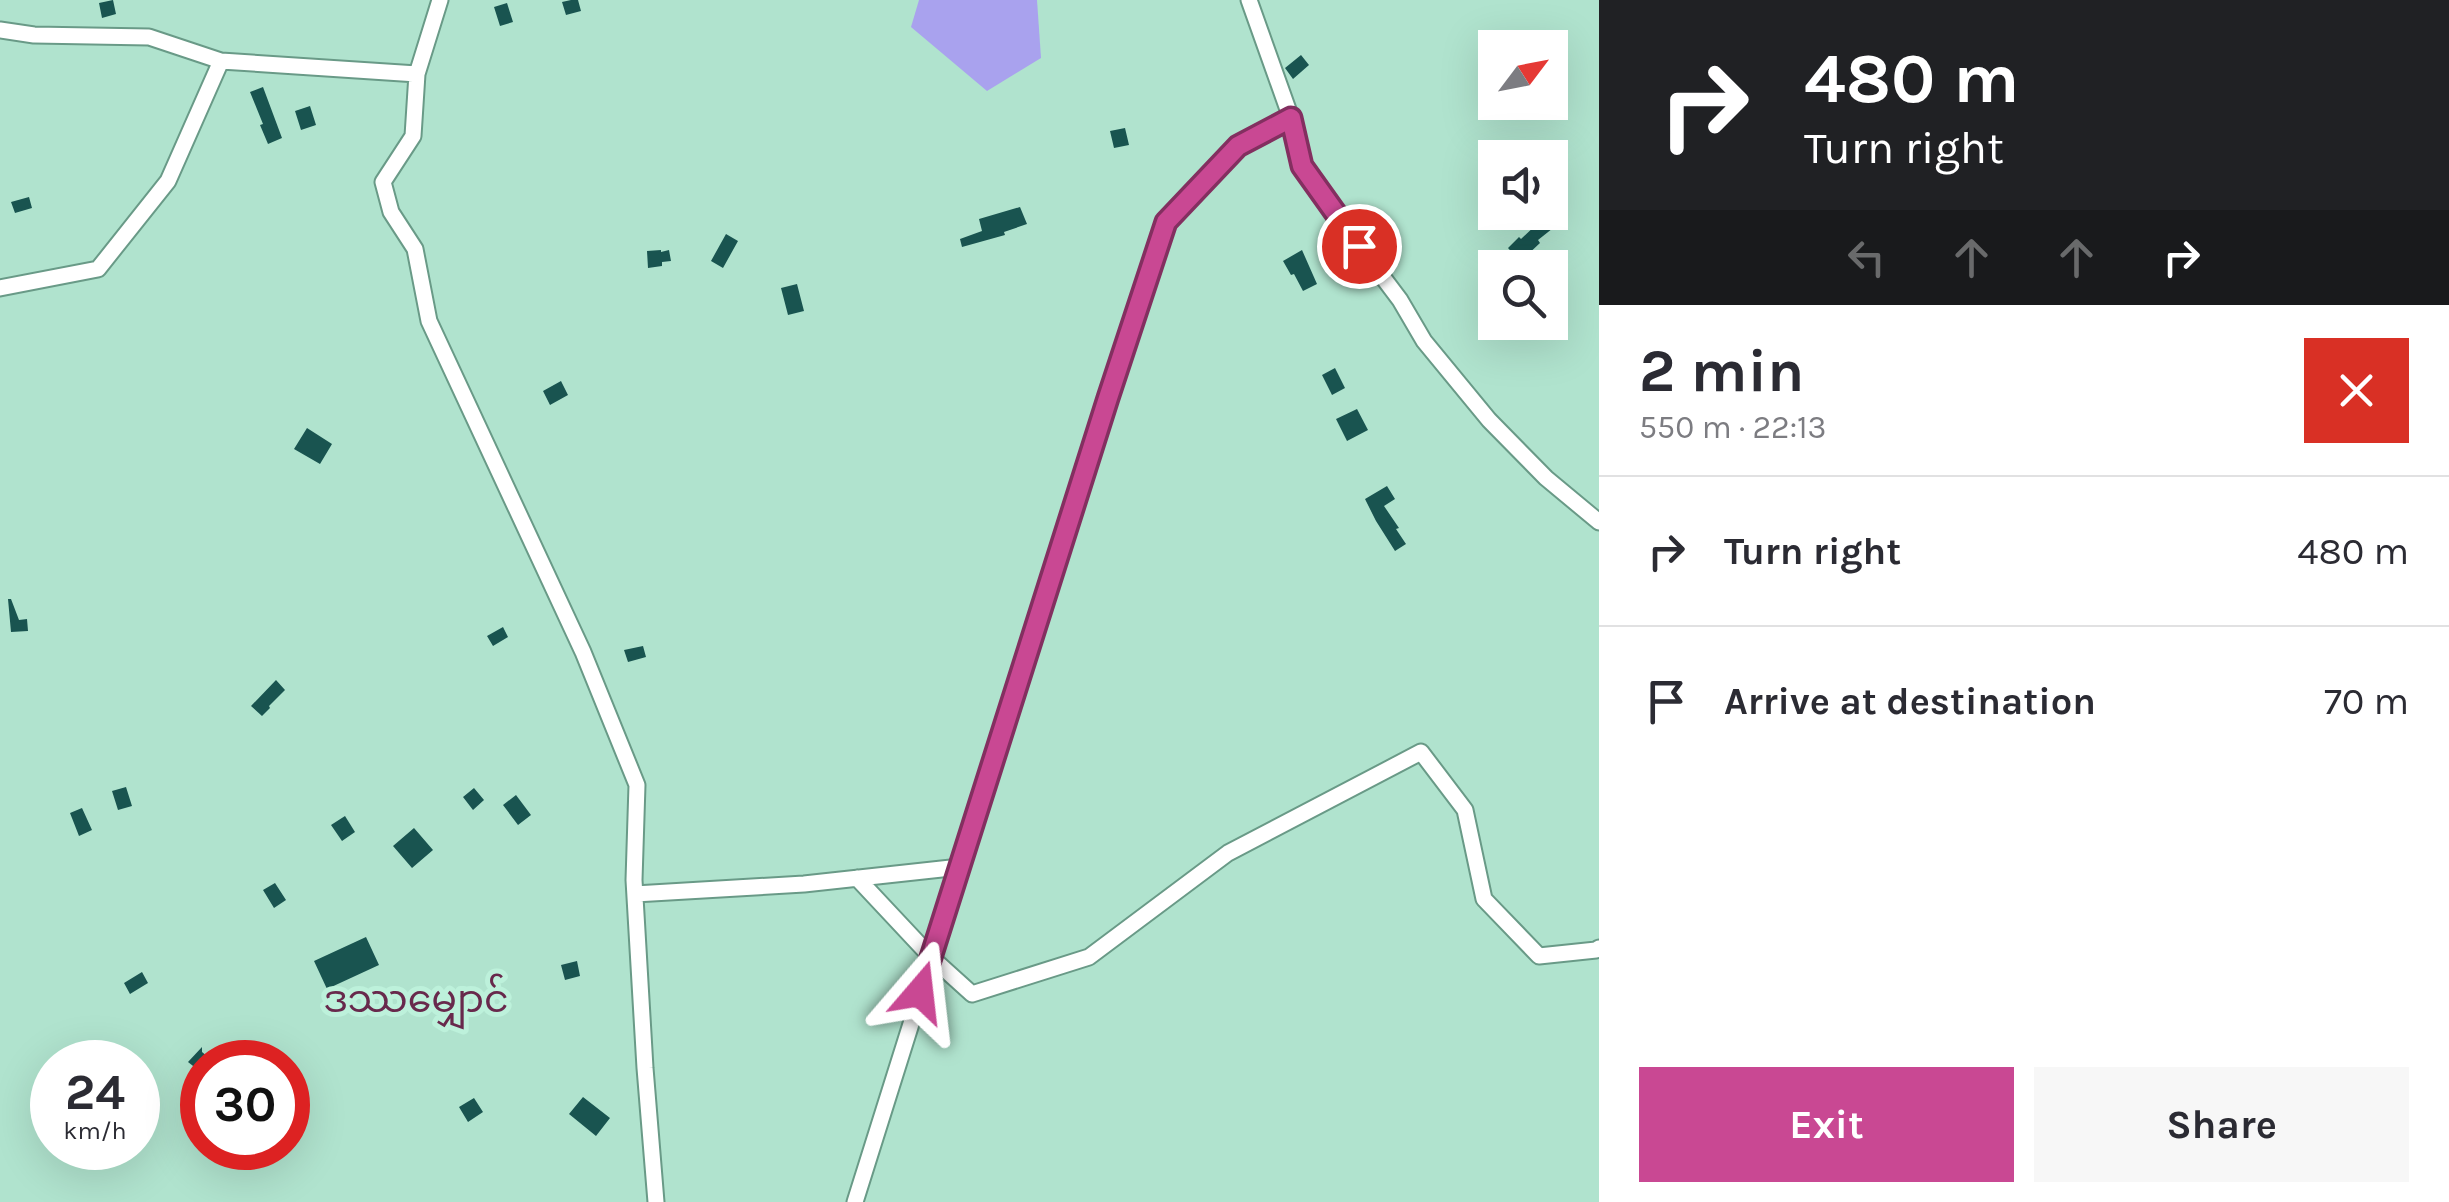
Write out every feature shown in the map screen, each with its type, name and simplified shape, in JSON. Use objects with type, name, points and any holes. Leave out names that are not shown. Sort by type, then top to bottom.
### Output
[{"type":"street","points":[[440,0],[417,74],[413,136],[383,182],[391,212],[415,249],[429,321],[583,652],[637,785],[635,894],[656,1202]]},
{"type":"street","points":[[1250,0],[1291,118],[1302,166],[1400,300],[1424,342],[1489,420],[1546,478],[1599,522]]},
{"type":"street","points":[[0,30],[34,35],[149,37],[221,60],[417,74]]},
{"type":"street","points":[[0,288],[98,270],[168,181],[221,60]]},
{"type":"street","points":[[855,1202],[1166,222],[1238,146],[1291,118]]},
{"type":"street","points":[[857,878],[931,958],[972,994],[1089,957],[1228,852],[1421,752],[1465,810],[1484,899],[1539,956],[1599,948]]},
{"type":"street","points":[[635,894],[804,884],[960,866]]},
{"type":"shaded area","points":[[919,0],[1037,0],[1041,58],[987,91],[911,27]]},
{"type":"building","points":[[113,0],[116,14],[102,18],[99,3]]},
{"type":"building","points":[[578,0],[581,11],[566,15],[562,2]]},
{"type":"building","points":[[507,3],[513,22],[500,26],[494,7]]},
{"type":"building","points":[[1301,55],[1309,65],[1293,79],[1285,68]]},
{"type":"building","points":[[263,87],[282,138],[268,144],[250,92]]},
{"type":"building","points":[[310,106],[316,125],[301,130],[295,111]]},
{"type":"building","points":[[1125,128],[1129,145],[1114,148],[1110,131]]},
{"type":"building","points":[[29,197],[32,208],[15,213],[11,202]]},
{"type":"building","points":[[1020,207],[1027,224],[1004,232],[1005,235],[962,247],[960,239],[982,231],[979,219]]},
{"type":"building","points":[[1531,230],[1551,230],[1533,250],[1508,248]]},
{"type":"building","points":[[726,234],[738,241],[723,268],[711,261]]},
{"type":"building","points":[[669,250],[671,261],[648,268],[647,251]]},
{"type":"building","points":[[1302,250],[1317,284],[1303,291],[1283,261]]},
{"type":"building","points":[[797,284],[804,311],[788,315],[781,288]]},
{"type":"building","points":[[1335,368],[1345,388],[1332,395],[1322,375]]},
{"type":"building","points":[[561,381],[568,395],[550,405],[543,391]]},
{"type":"building","points":[[1357,409],[1368,430],[1347,441],[1336,419]]},
{"type":"building","points":[[307,428],[332,444],[320,464],[294,449]]},
{"type":"building","points":[[1387,486],[1395,499],[1384,506],[1406,544],[1395,551],[1365,499]]},
{"type":"building","points":[[8,599],[19,620],[27,619],[28,631],[11,632]]},
{"type":"building","points":[[503,627],[508,637],[493,646],[487,636]]},
{"type":"building","points":[[643,646],[646,657],[628,662],[624,650]]},
{"type":"building","points":[[276,680],[285,690],[262,716],[251,706]]},
{"type":"building","points":[[126,787],[132,806],[118,810],[112,791]]},
{"type":"building","points":[[474,788],[484,800],[473,810],[463,797]]},
{"type":"building","points":[[516,795],[531,815],[518,825],[503,805]]},
{"type":"building","points":[[82,808],[92,830],[79,836],[70,813]]},
{"type":"building","points":[[345,816],[355,832],[342,841],[331,825]]},
{"type":"building","points":[[414,828],[433,850],[412,868],[393,846]]},
{"type":"building","points":[[275,883],[286,900],[274,908],[263,890]]},
{"type":"building","points":[[366,937],[379,965],[327,989],[314,961]]},
{"type":"building","points":[[577,961],[580,976],[565,980],[561,965]]},
{"type":"building","points":[[142,972],[148,983],[130,994],[124,983]]},
{"type":"building","points":[[583,1097],[610,1118],[596,1136],[569,1114]]},
{"type":"building","points":[[474,1098],[483,1112],[468,1122],[459,1107]]},
{"type":"district","name":"ဒဿမျှောင်","points":[[416,999]]},
{"type":"route","points":[[920,992],[1166,222],[1238,146],[1291,118],[1302,166],[1359,246]]}]
